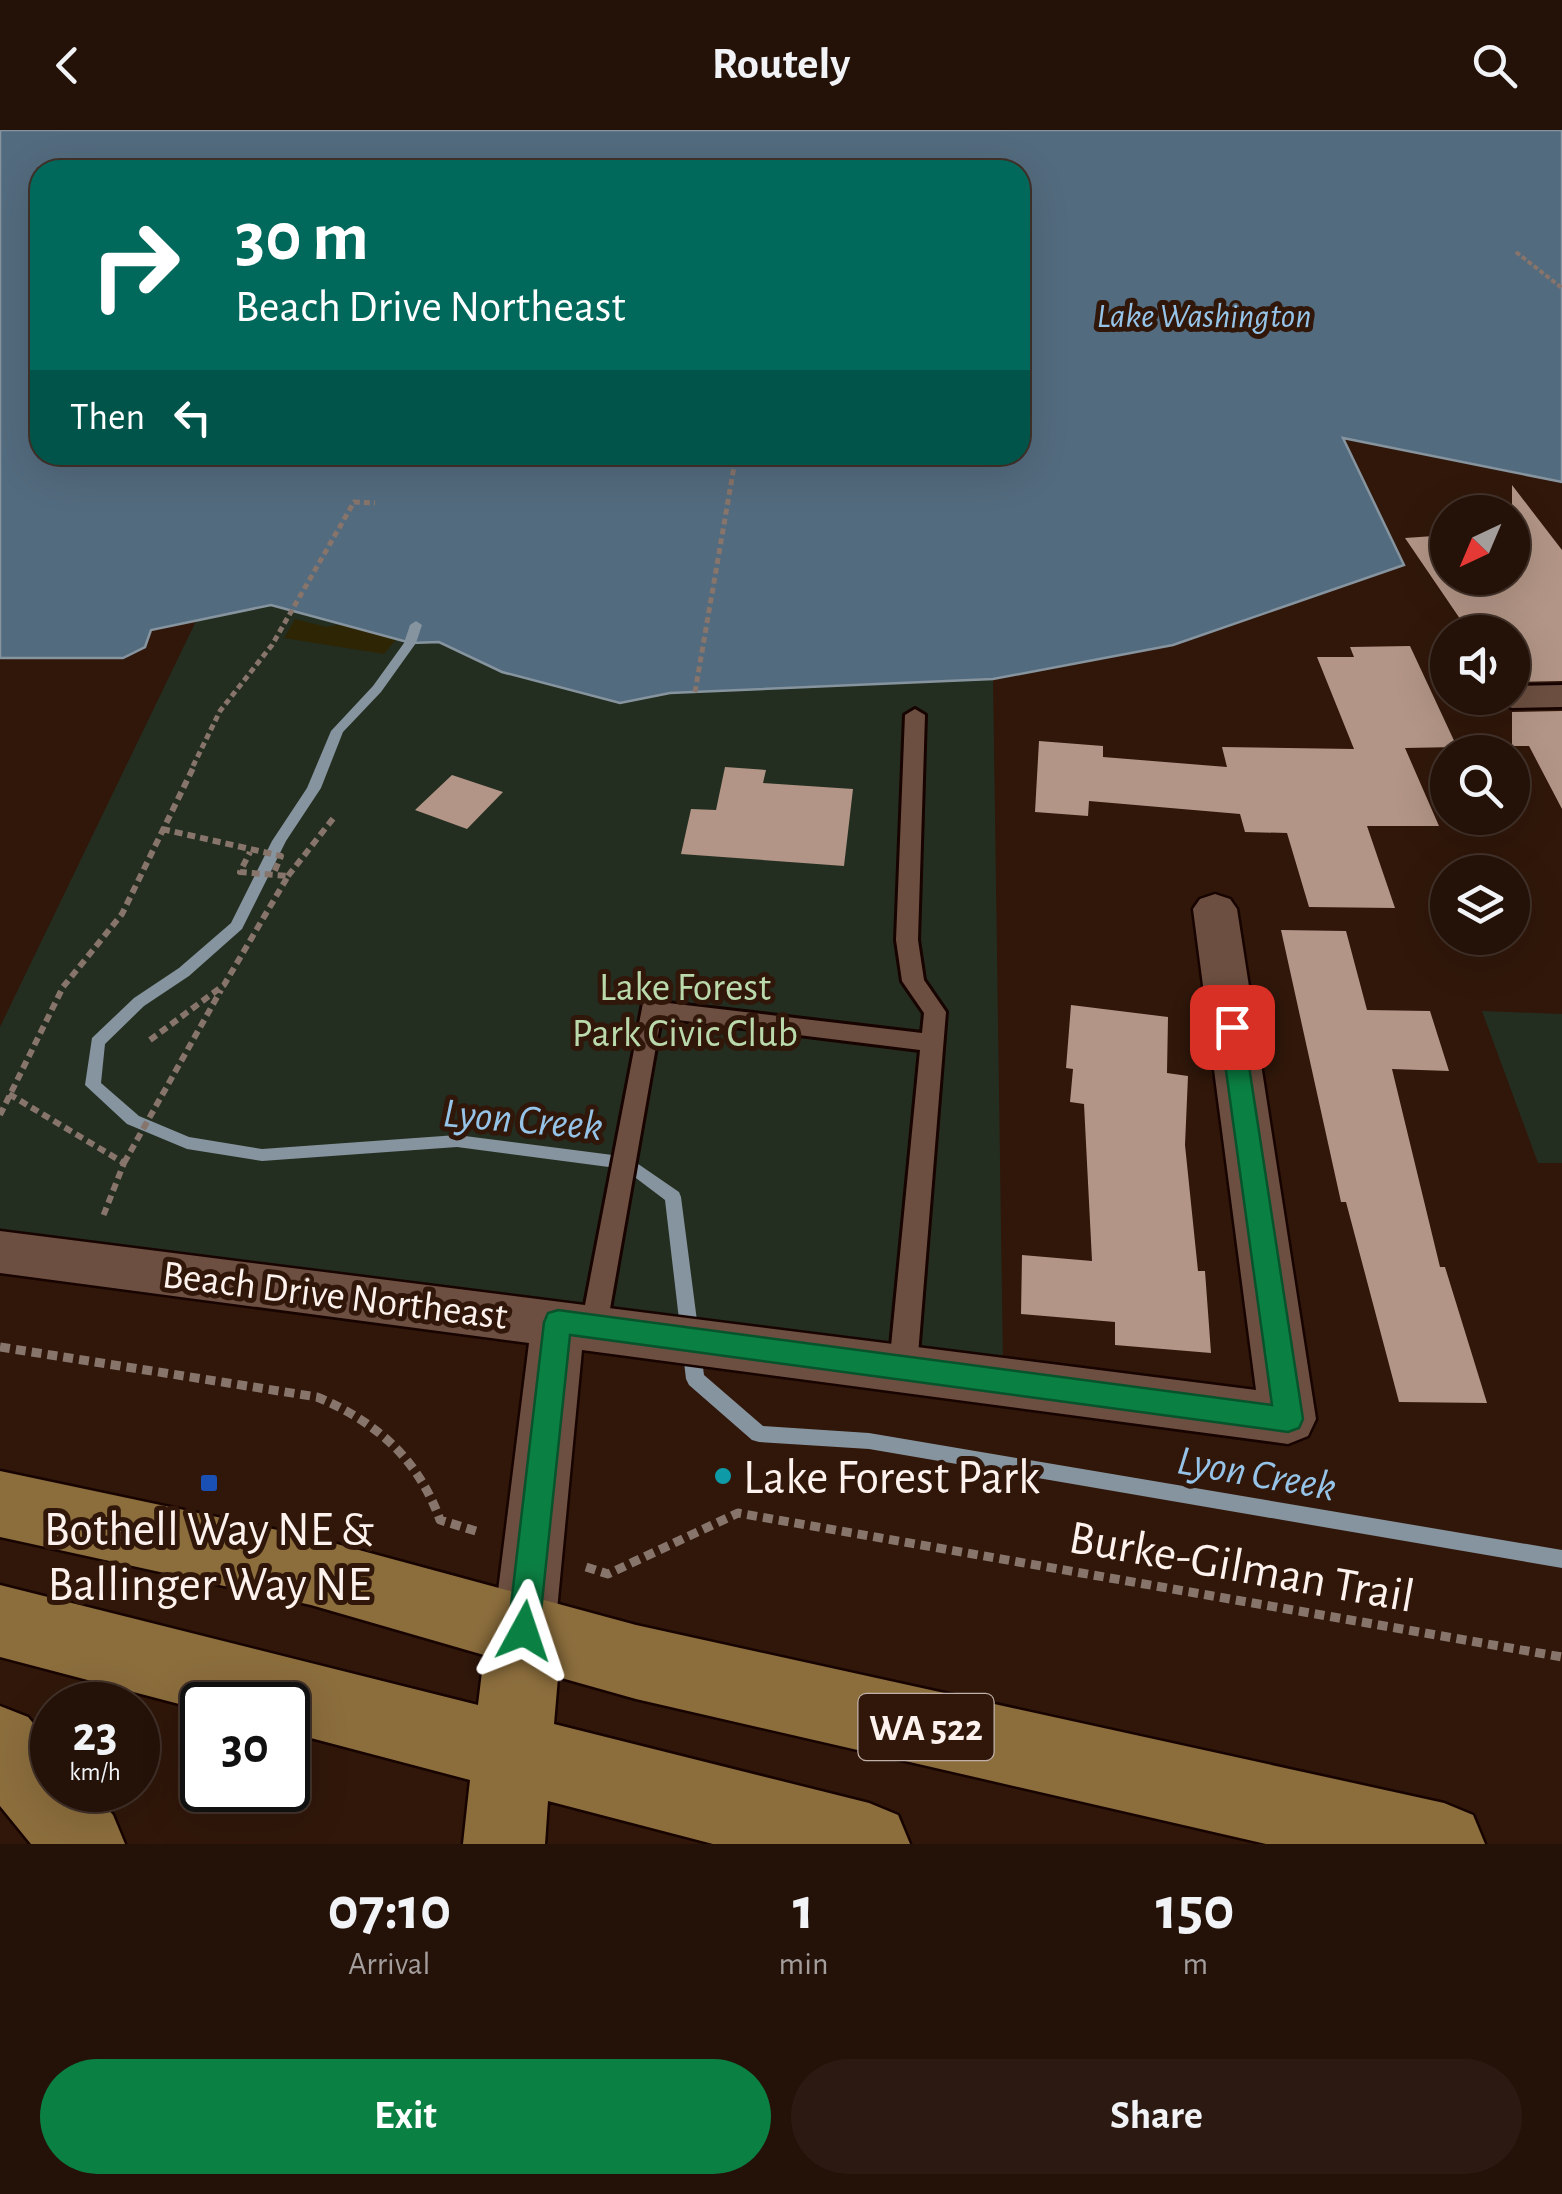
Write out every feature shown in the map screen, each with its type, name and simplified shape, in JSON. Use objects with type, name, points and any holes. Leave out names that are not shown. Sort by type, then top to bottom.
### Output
[{"type":"main road","name":"WA 522","points":[[0,1504],[311,1571],[646,1664],[1444,1844]]},
{"type":"main road","points":[[0,1621],[869,1844]]},
{"type":"main road","points":[[504,1844],[524,1631]]},
{"type":"main road","points":[[0,1746],[84,1844]]},
{"type":"street","points":[[1530,697],[1562,696]]},
{"type":"street","name":"Beach Drive Northeast","points":[[0,1252],[596,1326],[1288,1419],[1214,909]]},
{"type":"street","points":[[524,1631],[596,1326]]},
{"type":"lane","points":[[903,1367],[935,1012],[913,981],[908,940],[916,716]]},
{"type":"lane","points":[[596,1326],[652,1009],[934,1043]]},
{"type":"path","points":[[1516,252],[1562,288]]},
{"type":"path","points":[[695,692],[734,465]]},
{"type":"path","points":[[0,1115],[63,987],[122,914],[220,712],[272,645],[354,502],[375,503]]},
{"type":"path","points":[[86,1262],[126,1159],[288,876],[335,816]]},
{"type":"path","points":[[162,829],[220,840],[250,852],[282,856],[273,874]]},
{"type":"path","points":[[250,852],[240,872],[288,876]]},
{"type":"path","points":[[150,1040],[224,985]]},
{"type":"path","points":[[9,1094],[126,1159]]},
{"type":"path","points":[[0,1347],[316,1397],[346,1407],[379,1428],[406,1455],[439,1516]]},
{"type":"path","name":"Burke-Gilman Trail","points":[[608,1574],[738,1513],[1562,1657]]},
{"type":"green space","name":"Lake Forest Park Civic Club","points":[[271,605],[411,643],[439,642],[499,671],[620,703],[670,693],[993,679],[1003,1366],[0,1237],[0,1027],[198,617]]},
{"type":"green space","points":[[1482,1011],[1562,1014],[1562,1163],[1538,1163]]},
{"type":"sand","points":[[295,619],[327,627],[352,622],[401,634],[384,654],[284,638]]},
{"type":"water","name":"Lake Washington","points":[[0,130],[1562,130],[1562,482],[1343,438],[1404,565],[1173,645],[993,679],[670,693],[620,703],[502,672],[439,642],[411,643],[271,605],[151,630],[145,647],[123,658],[0,658]]},
{"type":"building","points":[[1530,508],[1562,550],[1562,681],[1530,682],[1530,615],[1457,615],[1444,595],[1530,595]]},
{"type":"building","points":[[1430,536],[1430,575],[1405,538]]},
{"type":"building","points":[[1410,646],[1430,689],[1430,715],[1442,715],[1451,735],[1430,735],[1430,748],[1405,748],[1430,805],[1430,826],[1367,826],[1395,908],[1309,907],[1287,833],[1245,832],[1240,814],[1089,801],[1088,816],[1035,812],[1039,741],[1103,746],[1103,757],[1227,767],[1222,747],[1354,749],[1317,657],[1354,657],[1350,647]]},
{"type":"building","points":[[1562,711],[1562,809],[1530,748],[1530,735],[1512,735],[1512,715],[1530,715],[1530,712]]},
{"type":"building","points":[[725,767],[766,770],[763,783],[853,789],[844,866],[681,854],[691,809],[716,810]]},
{"type":"building","points":[[452,775],[503,792],[467,829],[415,810]]},
{"type":"building","points":[[1281,930],[1346,931],[1367,1010],[1430,1011],[1449,1071],[1392,1069],[1440,1267],[1445,1267],[1487,1403],[1399,1402],[1346,1202],[1341,1202]]},
{"type":"building","points":[[1071,1005],[1168,1017],[1167,1073],[1188,1076],[1185,1145],[1198,1271],[1205,1271],[1211,1353],[1115,1345],[1115,1322],[1021,1314],[1022,1255],[1092,1261],[1084,1104],[1070,1102],[1073,1069],[1066,1068]]},
{"type":"waterway","name":"Lyon Creek","points":[[416,625],[410,643],[377,689],[337,731],[314,788],[279,841],[237,926],[184,972],[139,1002],[97,1042],[93,1085],[133,1120],[187,1143],[262,1155],[457,1141],[628,1163],[673,1197],[695,1379],[759,1434],[869,1441],[1562,1559]]},
{"type":"place","name":"Lake Forest Park","points":[[723,1476]]},
{"type":"place","name":"Bothell Way NE & Ballinger Way NE","points":[[209,1483]]},
{"type":"route","points":[[524,1631],[558,1322],[1288,1419],[1232,1027]]}]
